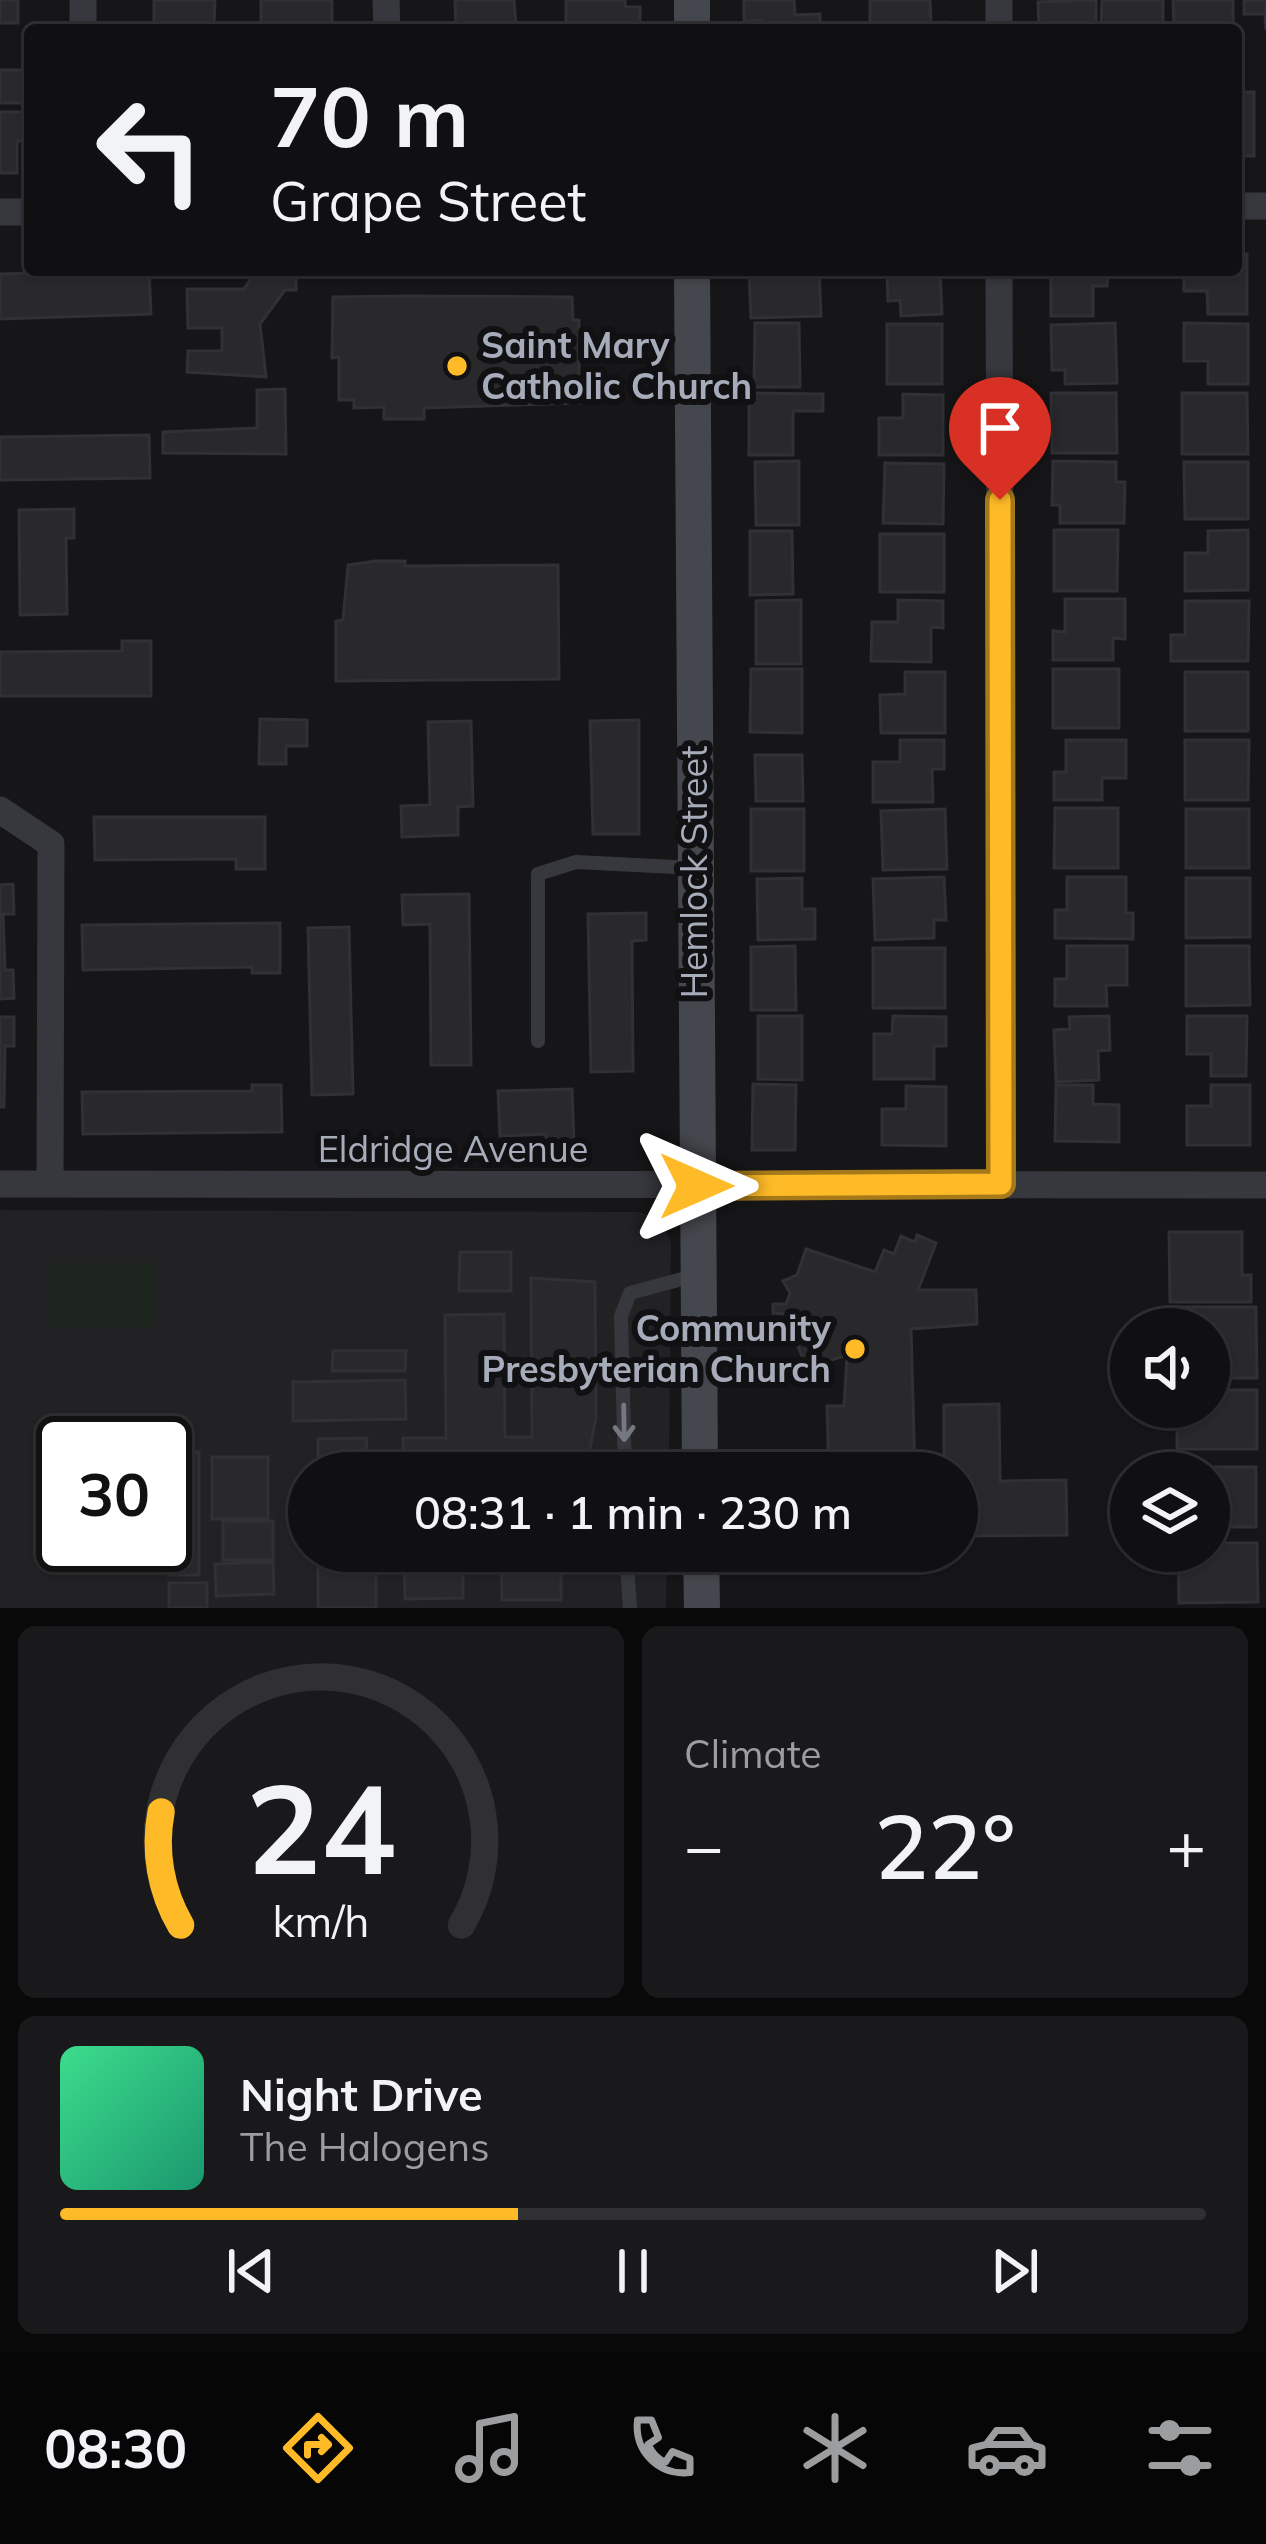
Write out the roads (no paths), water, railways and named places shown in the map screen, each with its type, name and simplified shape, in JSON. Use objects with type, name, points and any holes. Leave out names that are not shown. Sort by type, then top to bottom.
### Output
[{"type":"street","name":"Hemlock Street","points":[[692,276],[700,1452]]},
{"type":"street","points":[[1000,276],[1001,1184]]},
{"type":"street","points":[[0,810],[50,844],[50,1184]]},
{"type":"street","name":"Eldridge Avenue","points":[[0,1184],[1266,1185]]},
{"type":"street","points":[[701,1572],[702,1608]]},
{"type":"lane","points":[[538,1040],[538,874],[576,862],[694,868]]},
{"type":"lane","points":[[624,1452],[621,1316],[630,1293],[697,1275]]},
{"type":"lane","points":[[627,1572],[630,1608]]},
{"type":"place","name":"Saint Mary Catholic Church","points":[[457,366]]},
{"type":"place","name":"Community Presbyterian Church","points":[[855,1349]]}]
